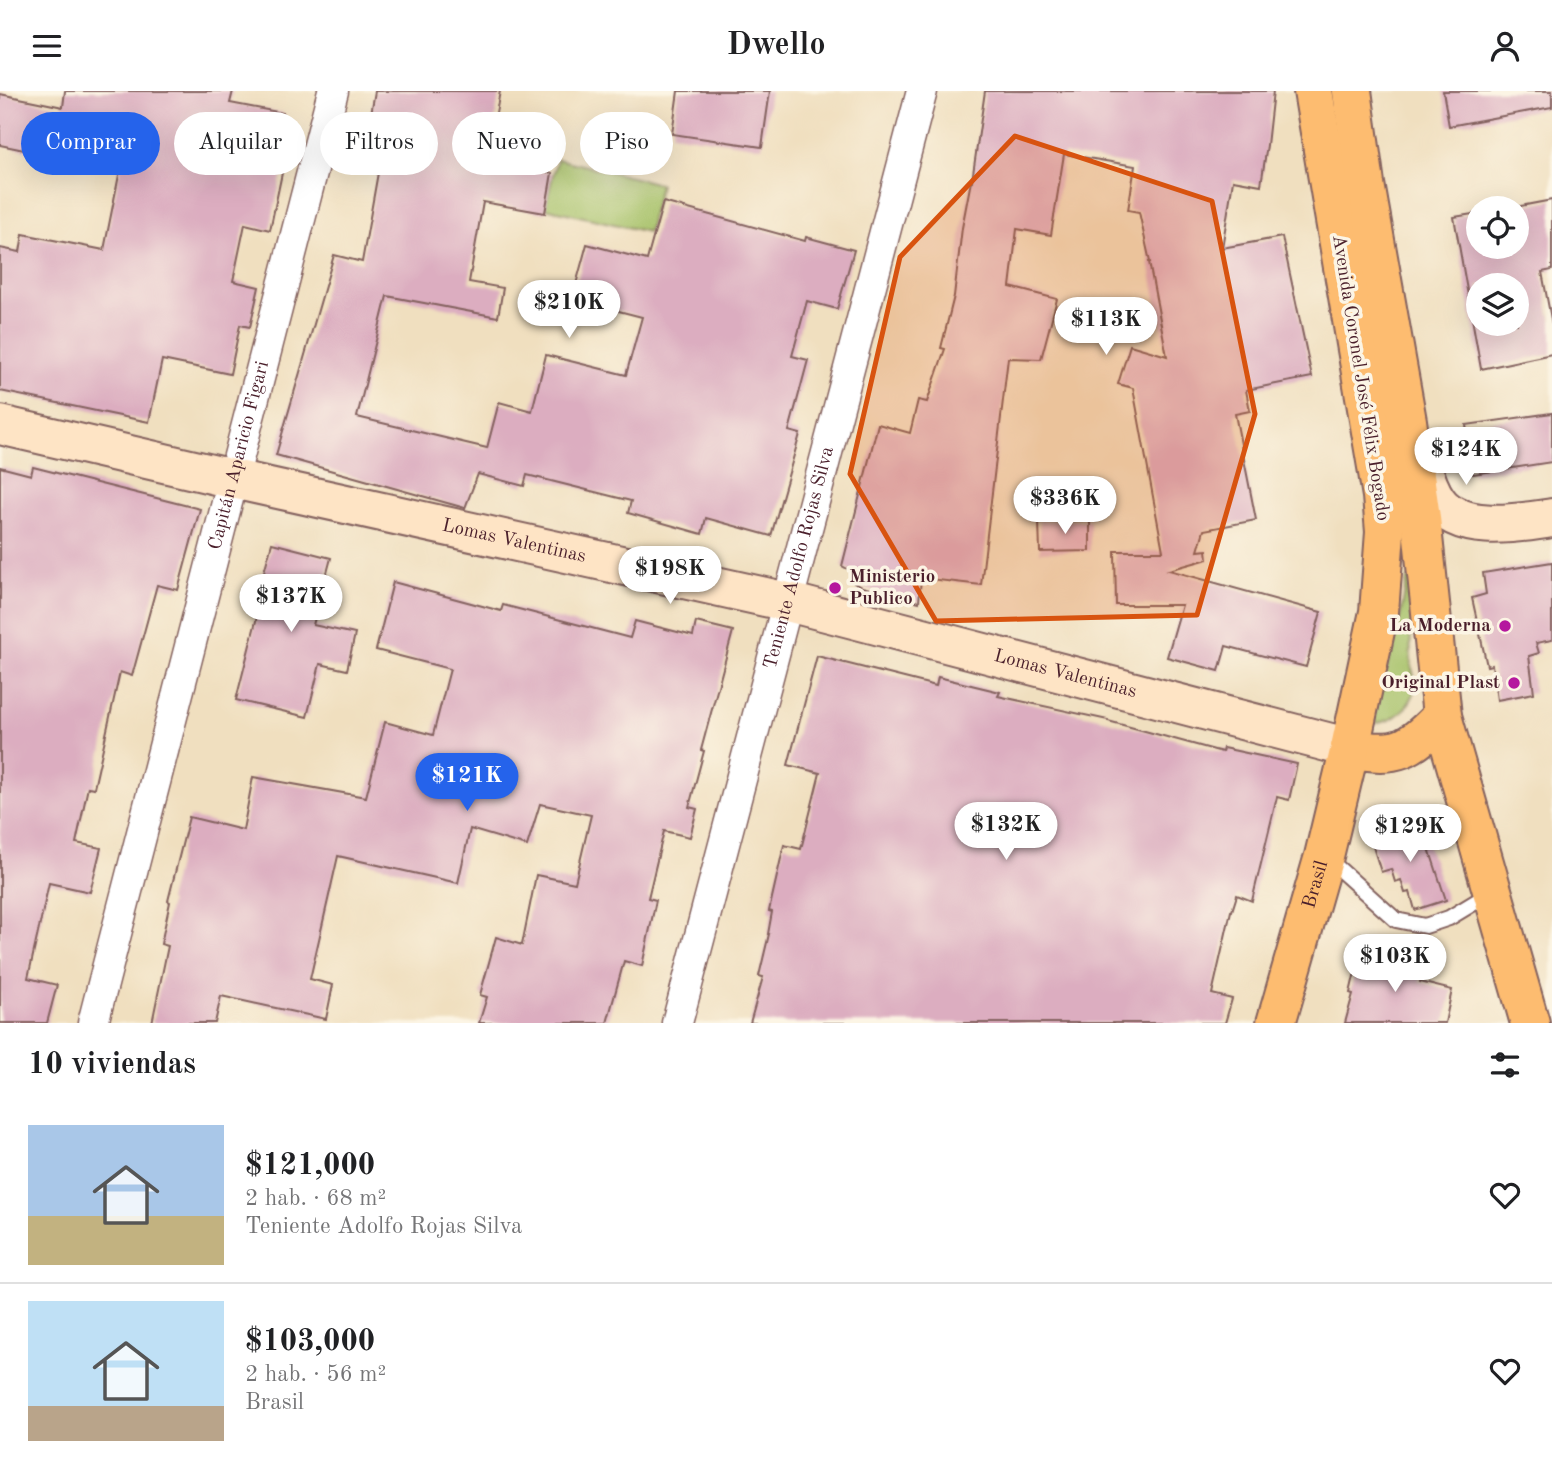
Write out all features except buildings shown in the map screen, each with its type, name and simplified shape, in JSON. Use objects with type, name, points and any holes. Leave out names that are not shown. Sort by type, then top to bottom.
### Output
[{"type":"main road","name":"Avenida Coronel José Félix Bogado","points":[[1313,91],[1382,496],[1385,532],[1379,612],[1350,748]]},
{"type":"main road","name":"Avenida Coronel José Félix Bogado","points":[[1352,91],[1421,518],[1442,716],[1530,1023]]},
{"type":"main road","points":[[1350,748],[1373,753],[1396,751],[1420,739],[1442,716]]},
{"type":"main road","name":"Brasil","points":[[1276,1023],[1324,856],[1350,748]]},
{"type":"street","name":"Capitán Aparicio Figari","points":[[93,1023],[333,91]]},
{"type":"street","name":"Teniente Adolfo Rojas Silva","points":[[677,1023],[922,91]]},
{"type":"street","points":[[1407,421],[1435,499],[1443,508],[1461,519],[1494,524],[1552,518]]},
{"type":"street","name":"Lomas Valentinas","points":[[0,425],[788,602],[1350,748]]},
{"type":"lane","points":[[1324,856],[1396,920],[1425,926],[1450,918],[1493,891]]},
{"type":"highlighted area","points":[[1015,136],[1212,201],[1255,414],[1197,615],[936,621],[850,474],[900,257]]},
{"type":"green space","points":[[566,161],[580,165],[580,175],[623,175],[660,184],[648,232],[545,208],[553,175],[566,175]]},
{"type":"green space","points":[[1409,578],[1414,581],[1411,663],[1415,690],[1410,702],[1400,713],[1389,720],[1376,723],[1374,717]]},
{"type":"place","name":"Ministerio Publico","points":[[835,588]]},
{"type":"place","name":"La Moderna","points":[[1505,626]]},
{"type":"place","name":"Original Plast","points":[[1514,683]]}]
